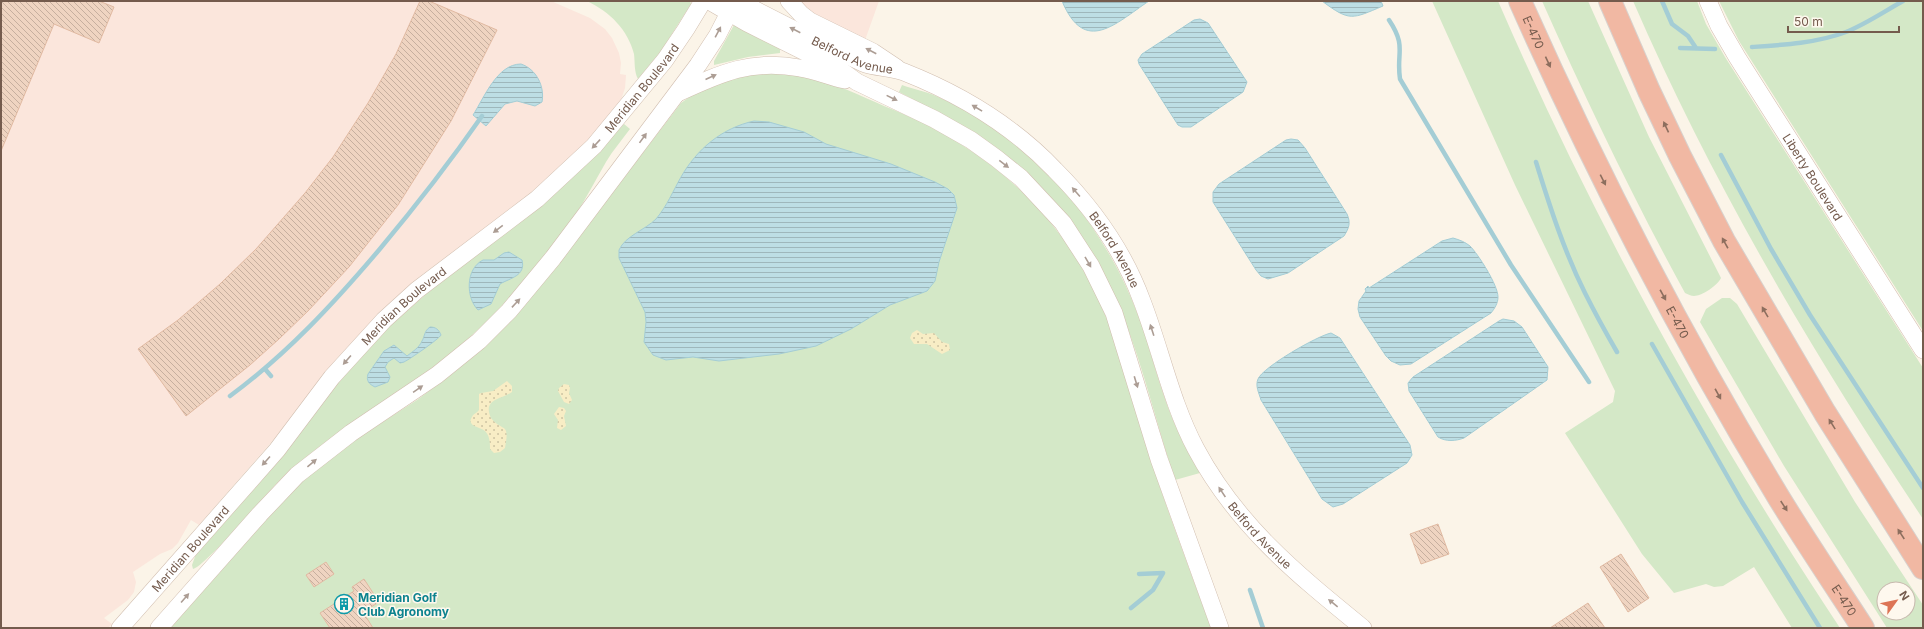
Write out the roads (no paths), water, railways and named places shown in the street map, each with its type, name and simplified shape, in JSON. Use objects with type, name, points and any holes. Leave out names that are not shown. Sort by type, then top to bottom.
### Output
[{"type":"highway","name":"E-470","points":[[1520,1],[1597,167],[1675,317],[1776,493],[1863,628]]},
{"type":"highway","points":[[1610,1],[1680,156],[1724,241],[1825,413],[1923,567]]},
{"type":"main road","name":"Meridian Boulevard","points":[[120,628],[277,450],[339,369],[384,320],[421,287],[537,199],[594,146],[665,60],[686,29],[702,1]]},
{"type":"main road","name":"Belford Avenue","points":[[709,1],[734,5],[865,63],[904,72],[965,101],[998,122],[1039,154],[1083,200],[1108,236],[1134,282],[1145,308],[1167,380],[1181,416],[1201,459],[1224,495],[1246,523],[1277,555],[1363,628]]},
{"type":"main road","points":[[789,1],[810,21],[873,52],[904,72]]},
{"type":"main road","name":"Liberty Boulevard","points":[[1708,1],[1724,35],[1737,57],[1923,350]]},
{"type":"main road","name":"Belford Avenue","points":[[734,5],[839,68],[857,82],[942,123],[996,158],[1030,186],[1062,223],[1078,245],[1099,280],[1114,313],[1159,459],[1220,628]]},
{"type":"main road","points":[[159,628],[260,514],[302,470],[351,433],[437,375],[494,326],[521,298],[553,258],[707,52],[734,5]]},
{"type":"main road","points":[[676,94],[715,75],[759,66],[800,68],[834,78],[857,82]]},
{"type":"water","points":[[1062,1],[1149,1],[1113,25],[1102,30],[1091,31],[1081,27],[1071,18]]},
{"type":"water","points":[[1322,1],[1381,1],[1383,6],[1364,14],[1351,16],[1345,15],[1331,8]]},
{"type":"water","points":[[1200,19],[1208,23],[1247,82],[1243,92],[1191,127],[1182,127],[1178,125],[1139,64],[1138,60],[1142,54],[1194,20]]},
{"type":"water","points":[[521,64],[526,66],[535,74],[541,84],[543,96],[542,102],[535,106],[517,101],[505,104],[486,126],[473,115],[492,83],[498,76],[512,65]]},
{"type":"water","points":[[754,121],[769,122],[804,132],[826,144],[891,164],[948,189],[954,195],[957,208],[939,262],[935,281],[927,291],[890,305],[851,329],[816,346],[779,354],[719,361],[693,357],[666,360],[653,355],[644,342],[646,322],[645,312],[619,258],[619,250],[630,237],[656,219],[667,204],[687,167],[703,149],[721,134],[742,124]]},
{"type":"water","points":[[1286,140],[1298,140],[1305,148],[1347,214],[1349,225],[1344,236],[1288,273],[1268,279],[1261,276],[1256,270],[1213,202],[1213,192],[1219,184]]},
{"type":"water","points":[[1453,238],[1470,246],[1482,262],[1495,285],[1498,297],[1496,305],[1491,313],[1411,364],[1400,365],[1391,361],[1386,356],[1360,317],[1358,309],[1359,301],[1366,291],[1365,289],[1368,286],[1369,288],[1442,241]]},
{"type":"water","points":[[509,252],[522,260],[522,270],[516,276],[500,284],[491,304],[478,310],[471,298],[469,284],[473,270],[477,264],[483,260],[494,260],[504,253]]},
{"type":"water","points":[[1503,319],[1514,321],[1522,327],[1548,367],[1547,380],[1464,438],[1458,440],[1444,440],[1438,437],[1409,391],[1408,383],[1413,377]]},
{"type":"water","points":[[430,327],[436,328],[441,335],[424,349],[404,362],[400,363],[394,358],[388,362],[385,367],[390,377],[388,382],[375,387],[370,383],[367,379],[368,374],[384,351],[394,345],[407,356],[419,346]]},
{"type":"water","points":[[1331,333],[1340,338],[1410,445],[1412,455],[1407,463],[1343,504],[1333,507],[1322,499],[1261,400],[1257,384],[1258,379],[1262,374],[1280,360],[1314,340]]},
{"type":"waterway","points":[[1662,1],[1672,24],[1688,36],[1696,48]]},
{"type":"waterway","points":[[1752,47],[1800,43],[1835,36],[1861,25],[1903,1]]},
{"type":"waterway","points":[[1389,20],[1398,37],[1400,50],[1400,79],[1511,265],[1589,382]]},
{"type":"waterway","points":[[1680,48],[1715,49]]},
{"type":"waterway","points":[[230,396],[271,363],[309,327],[345,289],[419,201],[482,116]]},
{"type":"waterway","points":[[1721,155],[1771,249],[1810,315],[1923,488]]},
{"type":"waterway","points":[[1536,162],[1570,261],[1617,352]]},
{"type":"waterway","points":[[1652,344],[1742,502],[1820,628]]},
{"type":"waterway","points":[[265,369],[271,376]]},
{"type":"waterway","points":[[1131,608],[1153,590],[1163,573],[1139,574]]},
{"type":"waterway","points":[[1250,590],[1263,628]]},
{"type":"place","name":"Meridian Golf Club Agronomy","points":[[344,604]]}]
